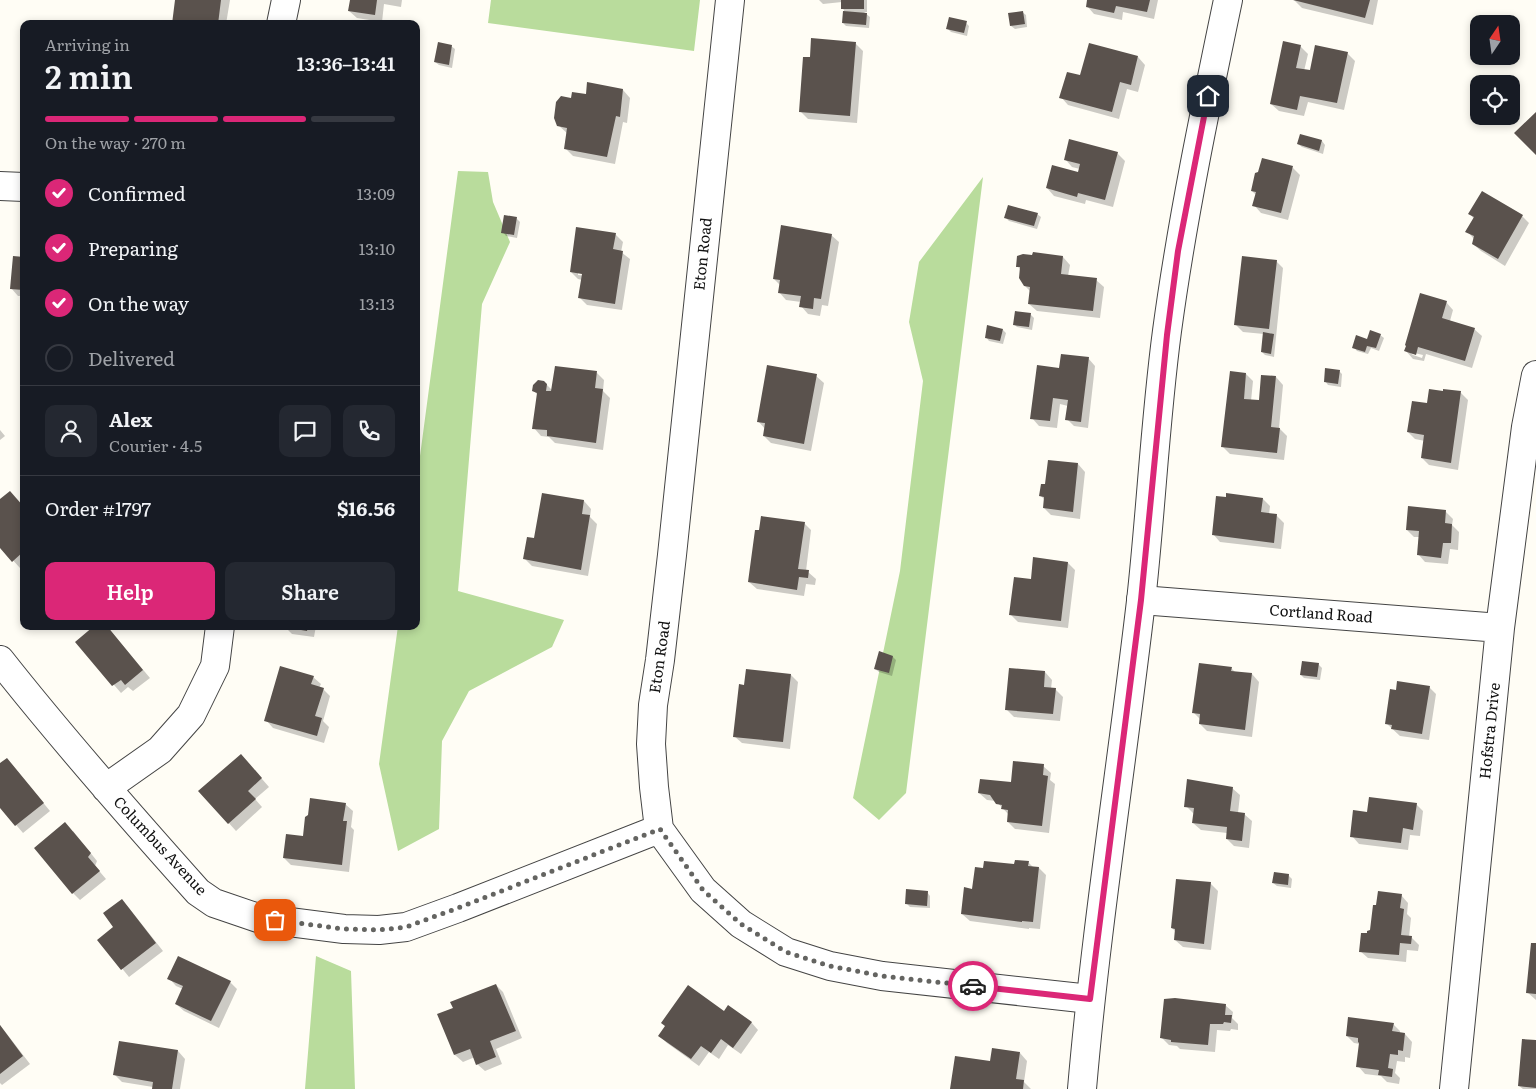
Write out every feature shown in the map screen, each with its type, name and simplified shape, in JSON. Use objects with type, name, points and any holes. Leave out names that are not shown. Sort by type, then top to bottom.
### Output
[{"type":"street","points":[[282,20],[286,0]]},
{"type":"street","name":"Eton Road","points":[[730,0],[672,556],[653,705],[651,744],[654,787],[660,829],[703,890],[741,924],[786,952],[830,966],[882,976],[1090,999]]},
{"type":"street","points":[[1082,1089],[1090,999],[1141,600],[1167,335],[1177,260],[1196,153],[1228,0]]},
{"type":"street","points":[[0,186],[20,187]]},
{"type":"street","name":"Hofstra Drive","points":[[1454,1089],[1500,628],[1526,427],[1536,375]]},
{"type":"street","name":"Cortland Road","points":[[1141,600],[1500,628]]},
{"type":"street","points":[[106,788],[160,750],[191,715],[215,666],[220,630]]},
{"type":"street","name":"Columbus Avenue","points":[[0,660],[106,788],[198,892],[214,903],[258,918],[344,929],[379,930],[406,927],[660,829]]},
{"type":"green space","points":[[491,0],[700,0],[694,51],[488,23]]},
{"type":"green space","points":[[458,171],[488,172],[493,202],[510,242],[482,304],[458,591],[564,620],[552,647],[469,691],[442,741],[439,829],[398,851],[379,764],[397,630],[420,630],[420,456]]},
{"type":"green space","points":[[983,177],[906,793],[879,820],[853,798],[900,571],[923,381],[909,322],[919,262]]},
{"type":"green space","points":[[316,956],[351,971],[355,1089],[305,1089]]},
{"type":"building","points":[[175,0],[221,0],[218,20],[172,20]]},
{"type":"building","points":[[350,0],[377,0],[375,15],[348,11]]},
{"type":"building","points":[[841,0],[864,0],[864,9],[841,9]]},
{"type":"building","points":[[1087,0],[1150,0],[1147,12],[1116,6],[1114,13],[1086,7]]},
{"type":"building","points":[[1293,0],[1370,0],[1365,18]]},
{"type":"building","points":[[843,11],[867,13],[866,25],[842,23]]},
{"type":"building","points":[[1023,11],[1025,24],[1010,26],[1008,13]]},
{"type":"building","points":[[949,17],[967,21],[964,33],[946,29]]},
{"type":"building","points":[[811,38],[856,42],[850,116],[799,112],[803,57],[810,57]]},
{"type":"building","points":[[1283,41],[1301,45],[1296,68],[1310,70],[1315,45],[1348,52],[1337,103],[1300,96],[1297,110],[1270,104]]},
{"type":"building","points":[[438,42],[452,45],[449,65],[434,62]]},
{"type":"building","points":[[1089,43],[1138,56],[1131,85],[1120,82],[1112,112],[1059,98],[1067,72],[1080,75]]},
{"type":"building","points":[[587,82],[623,89],[620,117],[616,116],[607,157],[564,149],[567,128],[557,126],[554,118],[556,102],[561,96],[571,98],[572,92],[586,94]]},
{"type":"building","points":[[1536,112],[1536,155],[1514,133]]},
{"type":"building","points":[[1300,134],[1322,140],[1319,151],[1297,144]]},
{"type":"building","points":[[1069,139],[1118,152],[1105,200],[1078,193],[1077,197],[1046,188],[1052,165],[1078,172],[1080,164],[1064,160]]},
{"type":"building","points":[[1262,158],[1293,166],[1281,213],[1252,206],[1256,192],[1251,191],[1255,173],[1258,172]]},
{"type":"building","points":[[1482,191],[1523,215],[1498,259],[1472,244],[1474,236],[1465,232],[1474,217],[1468,214]]},
{"type":"building","points":[[1008,205],[1038,213],[1034,226],[1004,218]]},
{"type":"building","points":[[504,215],[517,217],[514,235],[501,233]]},
{"type":"building","points":[[781,225],[832,234],[821,299],[814,298],[813,309],[799,307],[801,296],[778,293],[780,280],[773,279]]},
{"type":"building","points":[[576,227],[616,233],[613,249],[623,251],[615,304],[578,298],[582,274],[570,272]]},
{"type":"building","points":[[1033,252],[1063,256],[1061,274],[1097,278],[1093,311],[1028,304],[1030,287],[1024,286],[1019,278],[1020,267],[1016,267],[1017,256],[1023,254],[1032,255]]},
{"type":"building","points":[[13,256],[20,257],[20,290],[10,289]]},
{"type":"building","points":[[1242,256],[1277,260],[1269,329],[1234,325]]},
{"type":"building","points":[[1420,293],[1447,301],[1442,318],[1475,328],[1465,361],[1418,347],[1416,355],[1404,351]]},
{"type":"building","points":[[1015,311],[1031,313],[1029,327],[1013,325]]},
{"type":"building","points":[[987,325],[1003,329],[1000,341],[985,338]]},
{"type":"building","points":[[1370,330],[1381,334],[1376,348],[1367,346],[1365,352],[1352,348],[1356,335],[1367,339]]},
{"type":"building","points":[[1263,332],[1274,334],[1271,354],[1261,352]]},
{"type":"building","points":[[1061,354],[1089,357],[1081,422],[1065,420],[1068,400],[1053,398],[1050,421],[1030,419],[1037,365],[1059,368]]},
{"type":"building","points":[[767,365],[817,374],[804,444],[763,436],[765,423],[757,422]]},
{"type":"building","points":[[555,366],[597,371],[595,388],[603,389],[596,443],[547,436],[547,430],[532,429],[537,393],[532,391],[533,385],[538,380],[544,381],[547,384],[546,391],[551,391]]},
{"type":"building","points":[[1325,368],[1340,370],[1338,384],[1324,382]]},
{"type":"building","points":[[1230,371],[1246,373],[1244,399],[1259,400],[1261,375],[1276,376],[1271,427],[1280,428],[1277,453],[1221,447]]},
{"type":"building","points":[[1429,389],[1461,391],[1451,463],[1421,458],[1424,435],[1407,432],[1412,401],[1427,403]]},
{"type":"building","points":[[1048,460],[1078,463],[1073,512],[1043,508],[1044,497],[1039,496],[1041,484],[1045,484]]},
{"type":"building","points":[[10,491],[20,502],[20,555],[12,562],[0,548],[0,499]]},
{"type":"building","points":[[542,493],[584,500],[582,514],[590,515],[581,570],[523,559],[527,537],[534,538]]},
{"type":"building","points":[[1226,493],[1263,498],[1261,512],[1277,514],[1274,543],[1212,535],[1216,496],[1226,497]]},
{"type":"building","points":[[1408,506],[1446,510],[1445,523],[1452,524],[1451,543],[1443,543],[1441,558],[1417,555],[1419,531],[1406,530]]},
{"type":"building","points":[[761,516],[805,522],[798,569],[809,570],[808,578],[799,577],[797,590],[748,582],[755,530],[759,530]]},
{"type":"building","points":[[1033,557],[1068,562],[1061,621],[1009,615],[1014,577],[1031,579]]},
{"type":"building","points":[[89,630],[110,630],[143,670],[125,685],[121,680],[112,686],[75,642]]},
{"type":"building","points":[[879,651],[893,656],[889,673],[874,669]]},
{"type":"building","points":[[1302,661],[1319,663],[1317,677],[1300,675]]},
{"type":"building","points":[[1199,663],[1232,667],[1231,671],[1252,673],[1245,730],[1199,724],[1200,714],[1192,713]]},
{"type":"building","points":[[280,666],[314,676],[311,684],[324,688],[315,716],[322,718],[317,736],[264,721]]},
{"type":"building","points":[[1009,668],[1045,671],[1044,687],[1056,688],[1053,714],[1005,710]]},
{"type":"building","points":[[746,669],[791,674],[783,742],[733,737],[739,684],[744,685]]},
{"type":"building","points":[[1397,681],[1430,686],[1422,734],[1391,729],[1392,725],[1385,724],[1390,689],[1396,690]]},
{"type":"building","points":[[241,754],[262,778],[248,791],[256,799],[228,824],[198,791]]},
{"type":"building","points":[[7,758],[44,803],[15,826],[0,808],[0,763]]},
{"type":"building","points":[[1013,761],[1044,764],[1043,775],[1048,776],[1042,826],[1007,822],[1008,810],[1001,809],[1002,805],[996,804],[990,795],[978,793],[980,779],[1011,782]]},
{"type":"building","points":[[1187,779],[1233,787],[1230,811],[1245,813],[1242,841],[1226,839],[1227,827],[1192,823],[1194,808],[1184,807]]},
{"type":"building","points":[[1369,797],[1417,803],[1413,830],[1403,828],[1401,843],[1350,837],[1353,810],[1367,812]]},
{"type":"building","points":[[310,798],[346,803],[343,821],[347,821],[342,865],[283,858],[286,834],[303,836]]},
{"type":"building","points":[[65,822],[91,853],[88,857],[100,871],[72,894],[34,848]]},
{"type":"building","points":[[1015,860],[1029,861],[1028,866],[1039,867],[1033,922],[961,914],[964,887],[972,889],[975,867],[983,868],[984,861],[1014,864]]},
{"type":"building","points":[[1274,872],[1289,874],[1288,885],[1272,883]]},
{"type":"building","points":[[1176,879],[1211,882],[1204,944],[1174,940],[1175,929],[1171,928]]},
{"type":"building","points":[[906,889],[928,891],[927,906],[905,904]]},
{"type":"building","points":[[1378,891],[1402,894],[1400,908],[1404,909],[1401,935],[1412,936],[1411,944],[1400,943],[1399,955],[1359,952],[1361,933],[1367,933],[1370,930],[1373,905],[1376,905]]},
{"type":"building","points":[[122,899],[156,943],[121,970],[97,940],[113,927],[103,913]]},
{"type":"building","points":[[1531,943],[1536,943],[1536,994],[1526,993]]},
{"type":"building","points":[[178,956],[231,981],[211,1021],[175,1004],[183,986],[167,979]]},
{"type":"building","points":[[496,984],[516,1031],[490,1041],[496,1057],[476,1065],[470,1049],[454,1055],[437,1014],[453,1008],[450,1002]]},
{"type":"building","points":[[688,985],[724,1011],[728,1005],[752,1022],[733,1048],[721,1039],[711,1053],[701,1046],[691,1059],[658,1036],[665,1026],[661,1023]]},
{"type":"building","points":[[1175,998],[1226,1004],[1225,1015],[1232,1015],[1231,1023],[1210,1024],[1208,1045],[1171,1042],[1171,1040],[1160,1038],[1164,999]]},
{"type":"building","points":[[1348,1017],[1394,1023],[1392,1031],[1405,1033],[1403,1051],[1398,1050],[1398,1055],[1390,1054],[1388,1068],[1393,1069],[1392,1077],[1378,1075],[1379,1070],[1356,1067],[1359,1043],[1358,1038],[1346,1036]]},
{"type":"building","points":[[0,1025],[23,1056],[0,1074]]},
{"type":"building","points":[[1522,1039],[1536,1040],[1536,1088],[1518,1086]]},
{"type":"building","points":[[119,1041],[178,1050],[172,1089],[152,1089],[153,1082],[113,1075]]},
{"type":"building","points":[[992,1048],[1020,1052],[1016,1079],[1024,1080],[1023,1089],[950,1089],[955,1056],[990,1061]]},
{"type":"way so far","points":[[275,920],[344,929],[379,930],[406,927],[660,829],[703,890],[741,924],[786,952],[830,966],[882,976],[973,986]]},
{"type":"route","points":[[973,986],[1090,999],[1141,600],[1167,335],[1178,251],[1208,96]]}]
